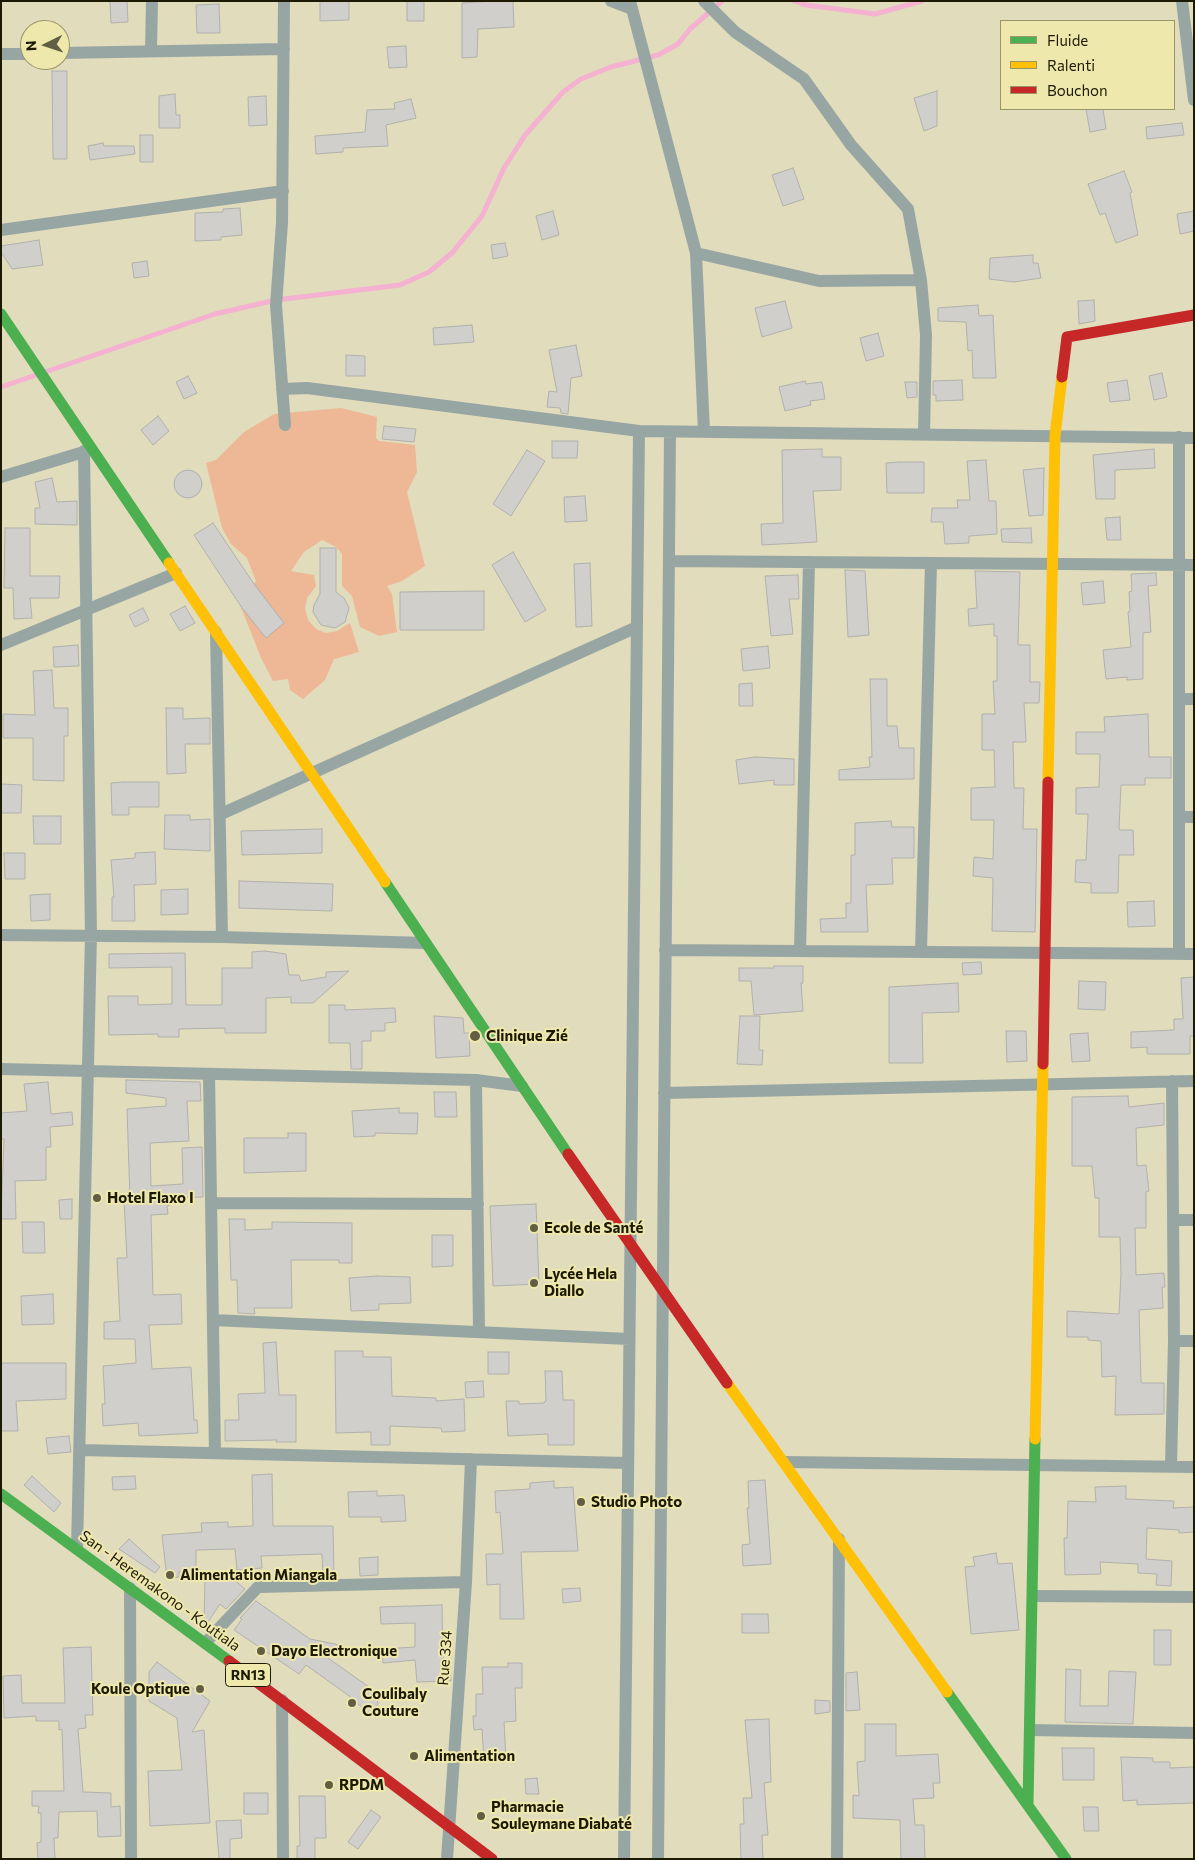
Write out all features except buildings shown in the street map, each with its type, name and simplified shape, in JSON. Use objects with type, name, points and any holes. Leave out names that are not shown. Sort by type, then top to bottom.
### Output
[{"type":"street","points":[[151,52],[152,1]]},
{"type":"street","points":[[284,1],[283,191],[276,305],[284,425]]},
{"type":"street","points":[[611,1],[631,5],[696,253],[704,432]]},
{"type":"street","points":[[704,1],[734,32],[804,79],[851,145],[908,209],[921,280],[926,335],[924,434]]},
{"type":"street","points":[[1182,1],[1194,100]]},
{"type":"street","points":[[1189,1],[1194,5]]},
{"type":"street","points":[[70,53],[284,49]]},
{"type":"street","points":[[1,54],[20,54]]},
{"type":"street","points":[[1,230],[283,191]]},
{"type":"street","points":[[696,253],[819,281],[921,280]]},
{"type":"street","points":[[1,314],[88,450],[176,573],[630,1246],[1066,1859]]},
{"type":"street","points":[[1028,1803],[1031,1730],[1055,436],[1067,337],[1194,315]]},
{"type":"street","points":[[282,389],[307,388],[639,431],[1194,438]]},
{"type":"street","points":[[624,1859],[639,431]]},
{"type":"street","points":[[658,1859],[670,432]]},
{"type":"street","points":[[1179,438],[1179,954]]},
{"type":"street","points":[[1,478],[88,450]]},
{"type":"street","points":[[77,1549],[91,935],[85,610],[88,450]]},
{"type":"street","points":[[669,561],[1194,566]]},
{"type":"street","points":[[800,951],[808,562]]},
{"type":"street","points":[[921,952],[931,563]]},
{"type":"street","points":[[1,645],[176,573]]},
{"type":"street","points":[[221,814],[637,627]]},
{"type":"street","points":[[216,632],[222,937]]},
{"type":"street","points":[[1179,699],[1194,699]]},
{"type":"street","points":[[1179,817],[1194,817]]},
{"type":"street","points":[[1,935],[222,937],[425,943]]},
{"type":"street","points":[[665,950],[1194,954]]},
{"type":"street","points":[[1,1069],[476,1080],[522,1086]]},
{"type":"street","points":[[208,1074],[216,1453]]},
{"type":"street","points":[[476,1080],[479,1332]]},
{"type":"street","points":[[1171,1466],[1174,1341],[1172,1081]]},
{"type":"street","points":[[664,1093],[1194,1081]]},
{"type":"street","points":[[211,1203],[478,1204]]},
{"type":"street","points":[[1173,1220],[1194,1220]]},
{"type":"street","points":[[213,1320],[629,1339]]},
{"type":"street","points":[[1174,1341],[1194,1342]]},
{"type":"street","points":[[80,1450],[628,1463]]},
{"type":"street","name":"Rue 334","points":[[447,1859],[466,1582],[471,1459]]},
{"type":"street","points":[[785,1462],[1194,1467]]},
{"type":"street","name":"San - Heremakono - Koutiala","points":[[1,1494],[282,1700],[492,1859]]},
{"type":"street","points":[[837,1859],[839,1538]]},
{"type":"street","points":[[204,1643],[258,1587],[466,1582]]},
{"type":"street","points":[[130,1588],[131,1859]]},
{"type":"street","points":[[1033,1596],[1194,1597]]},
{"type":"street","points":[[282,1700],[283,1859]]},
{"type":"street","points":[[1031,1730],[1194,1733]]},
{"type":"shaded area","points":[[341,408],[377,417],[376,438],[379,441],[415,445],[417,472],[407,492],[425,566],[402,581],[387,586],[392,594],[397,632],[379,636],[360,627],[352,596],[342,586],[342,554],[336,547],[322,540],[304,552],[291,571],[314,575],[316,586],[307,598],[305,608],[308,620],[316,629],[326,633],[337,631],[350,623],[359,652],[334,659],[325,680],[303,699],[290,690],[288,679],[273,681],[261,658],[239,602],[256,581],[247,558],[231,544],[222,528],[206,463],[216,460],[244,432],[274,414]]},
{"type":"waterway","points":[[1,387],[215,314],[276,300],[400,285],[429,272],[452,253],[482,216],[504,168],[525,135],[563,92],[581,79],[611,67],[658,55],[678,44],[690,29],[722,1]]},
{"type":"waterway","points":[[794,1],[806,5],[875,14],[922,1]]},
{"type":"traffic: fast","points":[[1,314],[169,563]]},
{"type":"traffic: fast","points":[[385,882],[568,1154]]},
{"type":"traffic: fast","points":[[1028,1803],[1035,1439]]},
{"type":"traffic: fast","points":[[1,1494],[229,1661]]},
{"type":"traffic: fast","points":[[947,1692],[1066,1859]]},
{"type":"traffic: slow","points":[[1048,782],[1055,436],[1062,377]]},
{"type":"traffic: slow","points":[[169,563],[385,882]]},
{"type":"traffic: slow","points":[[1035,1439],[1043,1064]]},
{"type":"traffic: slow","points":[[727,1383],[947,1692]]},
{"type":"traffic: jam","points":[[1062,377],[1067,337],[1194,315]]},
{"type":"traffic: jam","points":[[1043,1064],[1048,782]]},
{"type":"traffic: jam","points":[[568,1154],[727,1383]]},
{"type":"traffic: jam","points":[[229,1661],[492,1859]]},
{"type":"place","name":"Clinique Zié","points":[[475,1036]]},
{"type":"place","name":"Hotel Flaxo I","points":[[97,1198]]},
{"type":"place","name":"Ecole de Santé","points":[[534,1228]]},
{"type":"place","name":"Lycée Hela Diallo","points":[[534,1283]]},
{"type":"place","name":"Studio Photo","points":[[581,1502]]},
{"type":"place","name":"Alimentation Miangala","points":[[170,1575]]},
{"type":"place","name":"Dayo Electronique","points":[[261,1651]]},
{"type":"place","name":"Koule Optique","points":[[200,1689]]},
{"type":"place","name":"Coulibaly Couture","points":[[352,1703]]},
{"type":"place","name":"Alimentation","points":[[414,1756]]},
{"type":"place","name":"RPDM","points":[[329,1785]]},
{"type":"place","name":"Pharmacie Souleymane Diabaté","points":[[481,1816]]}]
